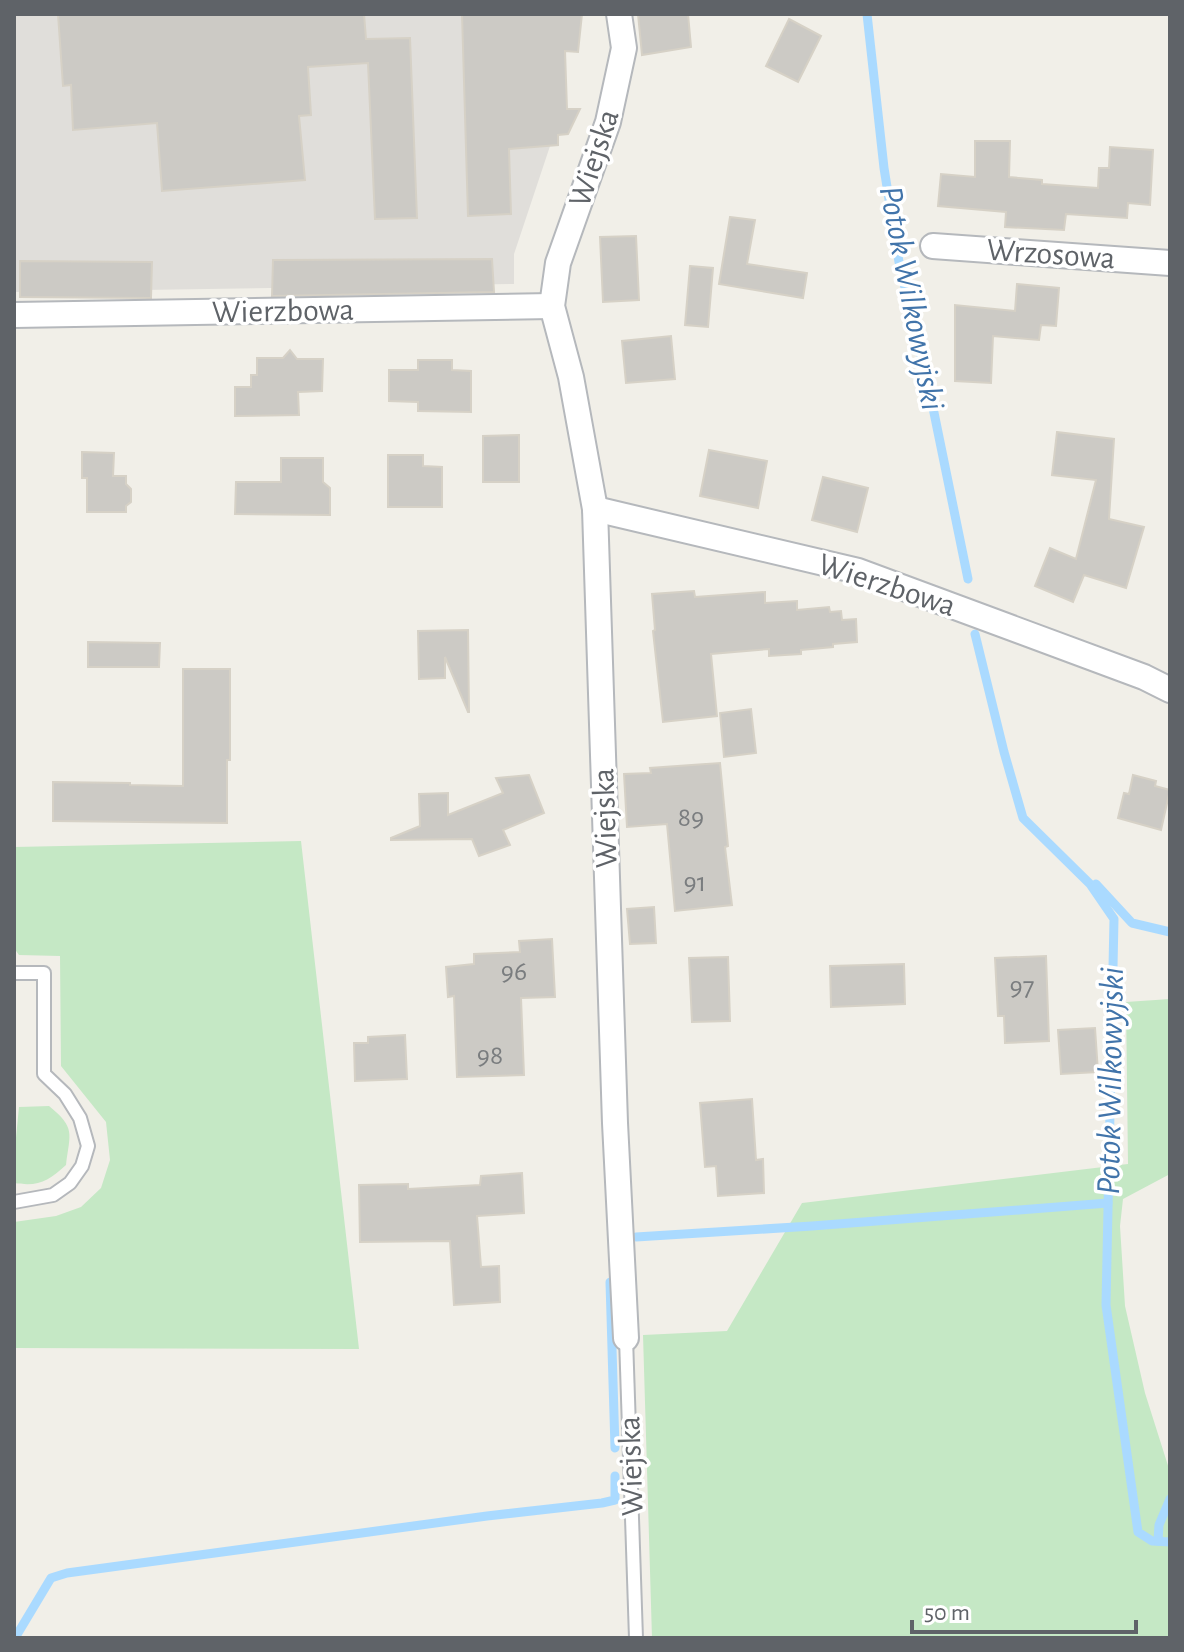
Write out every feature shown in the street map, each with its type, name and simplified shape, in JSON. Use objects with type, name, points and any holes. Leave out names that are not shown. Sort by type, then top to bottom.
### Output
[{"type":"street","name":"Wiejska","points":[[619,14],[624,48],[608,122],[558,263],[552,306],[571,377],[595,509],[614,1107],[626,1338]]},
{"type":"street","name":"Wrzosowa","points":[[933,246],[1170,263]]},
{"type":"street","name":"Wierzbowa","points":[[14,315],[552,306]]},
{"type":"street","name":"Wierzbowa","points":[[595,509],[858,571],[1144,677],[1170,690]]},
{"type":"lane","points":[[14,973],[44,973],[44,1074],[65,1094],[80,1118],[88,1146],[82,1166],[70,1183],[53,1195],[14,1202]]},
{"type":"lane","name":"Wiejska","points":[[626,1338],[636,1638]]},
{"type":"shaded area","points":[[14,14],[568,14],[560,116],[514,254],[514,284],[14,292]]},
{"type":"green space","points":[[301,841],[359,1349],[14,1348],[14,1222],[56,1216],[81,1207],[101,1188],[110,1160],[106,1122],[61,1066],[60,956],[19,955],[14,948],[14,847]]},
{"type":"green space","points":[[1170,999],[1170,1174],[1123,1199],[1120,1226],[1125,1306],[1145,1393],[1170,1472],[1170,1638],[652,1638],[643,1335],[727,1331],[802,1203],[1128,1164],[1126,1002]]},
{"type":"green space","points":[[49,1106],[64,1120],[69,1132],[66,1165],[43,1182],[14,1183],[19,1107]]},
{"type":"building","points":[[58,14],[364,14],[366,39],[410,38],[417,218],[375,219],[368,63],[308,67],[311,115],[299,116],[305,180],[162,191],[157,123],[73,130],[71,85],[63,86]]},
{"type":"building","points":[[462,14],[582,14],[578,52],[565,51],[567,109],[580,109],[568,134],[558,135],[558,145],[509,149],[511,214],[468,216]]},
{"type":"building","points":[[638,14],[688,14],[691,47],[642,55]]},
{"type":"building","points":[[789,19],[821,36],[798,82],[766,66]]},
{"type":"building","points":[[975,141],[1010,141],[1009,177],[1042,180],[1042,184],[1098,188],[1099,168],[1109,168],[1110,147],[1153,150],[1150,205],[1128,203],[1127,218],[1066,214],[1064,230],[1005,227],[1006,212],[938,206],[941,174],[975,177]]},
{"type":"building","points":[[730,217],[755,220],[747,264],[807,273],[803,298],[719,284]]},
{"type":"building","points":[[636,236],[639,300],[603,302],[600,237]]},
{"type":"building","points":[[492,259],[494,292],[272,296],[273,260]]},
{"type":"building","points":[[20,261],[152,262],[151,298],[20,297]]},
{"type":"building","points":[[690,266],[713,268],[708,327],[685,325]]},
{"type":"building","points":[[1017,284],[1059,288],[1056,326],[1041,325],[1039,340],[993,336],[991,383],[955,381],[955,305],[1015,311]]},
{"type":"building","points":[[671,336],[675,379],[626,383],[622,341]]},
{"type":"building","points":[[290,350],[297,359],[323,359],[322,391],[298,392],[299,415],[235,416],[235,387],[251,387],[251,375],[257,375],[257,358],[283,358]]},
{"type":"building","points":[[418,360],[452,360],[452,370],[471,371],[471,412],[418,411],[418,402],[389,401],[389,370],[418,370]]},
{"type":"building","points":[[1057,432],[1114,439],[1109,519],[1144,527],[1126,588],[1084,575],[1073,602],[1035,586],[1050,548],[1076,559],[1096,480],[1052,475]]},
{"type":"building","points":[[519,435],[519,482],[483,482],[483,436]]},
{"type":"building","points":[[709,450],[767,461],[758,508],[700,496]]},
{"type":"building","points":[[82,452],[114,453],[113,476],[126,476],[126,484],[131,489],[131,502],[126,506],[126,512],[87,512],[87,478],[82,478]]},
{"type":"building","points":[[388,455],[423,455],[423,466],[442,467],[442,507],[388,507]]},
{"type":"building","points":[[281,458],[323,458],[323,482],[330,488],[330,515],[235,514],[236,482],[281,482]]},
{"type":"building","points":[[823,477],[868,488],[857,532],[812,520]]},
{"type":"building","points":[[694,591],[695,597],[765,592],[765,603],[797,601],[797,610],[829,607],[830,612],[841,611],[842,620],[856,619],[857,642],[801,650],[801,654],[769,656],[769,649],[711,654],[717,716],[663,722],[652,594]]},
{"type":"building","points":[[468,630],[469,712],[445,657],[445,678],[419,679],[418,631]]},
{"type":"building","points":[[88,642],[160,643],[159,667],[88,667]]},
{"type":"building","points":[[183,669],[230,669],[227,823],[53,821],[53,782],[183,786]]},
{"type":"building","points":[[751,709],[756,753],[724,757],[720,713]]},
{"type":"building","points":[[720,763],[732,905],[675,911],[667,824],[627,827],[624,774],[651,773],[650,768]]},
{"type":"building","points":[[529,775],[544,813],[503,830],[510,845],[479,856],[472,839],[391,840],[420,826],[419,794],[448,793],[448,815],[503,793],[496,778]]},
{"type":"building","points":[[1133,775],[1156,781],[1155,786],[1170,790],[1161,830],[1118,818],[1124,793],[1129,794]]},
{"type":"building","points":[[654,907],[656,943],[630,944],[627,909]]},
{"type":"building","points":[[552,939],[555,997],[521,998],[524,1075],[457,1077],[454,996],[448,997],[446,967],[474,964],[474,954],[520,952],[519,941]]},
{"type":"building","points":[[1046,956],[1049,1041],[1005,1043],[1004,1016],[998,1016],[995,958]]},
{"type":"building","points":[[728,957],[730,1021],[692,1022],[689,958]]},
{"type":"building","points":[[904,964],[905,1004],[831,1007],[830,966]]},
{"type":"building","points":[[1095,1028],[1098,1072],[1061,1074],[1058,1030]]},
{"type":"building","points":[[405,1035],[407,1079],[355,1081],[354,1043],[368,1043],[368,1037]]},
{"type":"building","points":[[752,1099],[756,1160],[763,1159],[764,1193],[718,1196],[716,1166],[705,1167],[700,1103]]},
{"type":"building","points":[[522,1173],[524,1213],[477,1216],[481,1267],[499,1266],[500,1302],[454,1305],[450,1241],[360,1242],[359,1185],[408,1184],[408,1189],[480,1185],[481,1176]]},
{"type":"waterway","name":"Potok Wilkowyjski","points":[[867,14],[884,168],[899,262],[968,579]]},
{"type":"waterway","name":"Potok Wilkowyjski","points":[[975,634],[1023,818],[1090,884],[1114,919],[1106,1305],[1138,1532],[1152,1541],[1170,1542]]},
{"type":"waterway","points":[[1096,884],[1132,923],[1170,932]]},
{"type":"waterway","points":[[636,1237],[1108,1203]]},
{"type":"waterway","points":[[610,1282],[615,1448]]},
{"type":"waterway","points":[[15,1638],[51,1578],[67,1573],[602,1503],[615,1500],[615,1476]]},
{"type":"waterway","points":[[1158,1541],[1159,1525],[1170,1499]]}]
